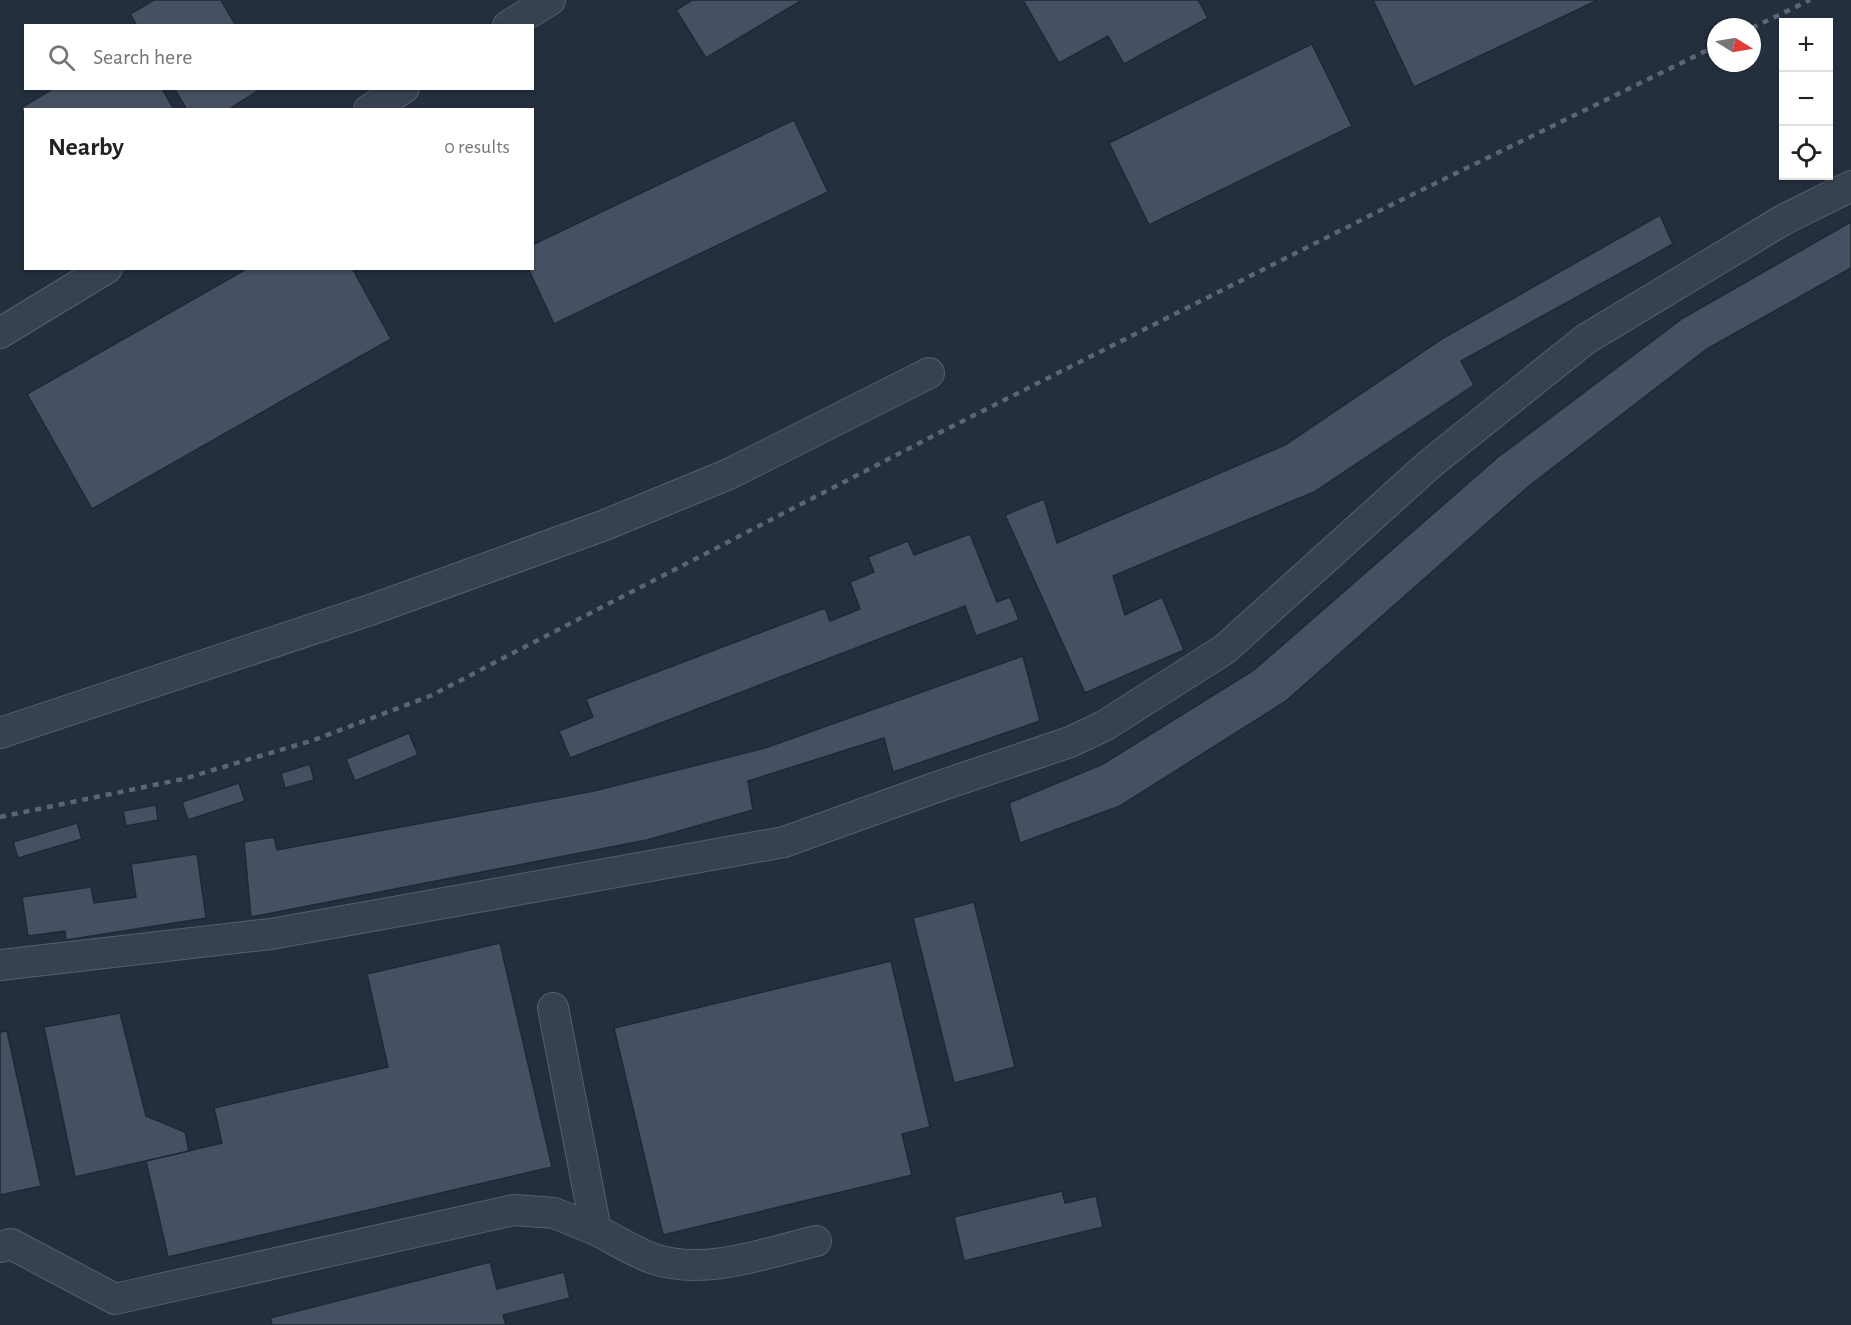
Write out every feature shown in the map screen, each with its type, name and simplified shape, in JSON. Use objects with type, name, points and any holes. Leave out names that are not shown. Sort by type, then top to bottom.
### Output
[{"type":"street","points":[[511,24],[550,0]]},
{"type":"street","points":[[372,108],[401,90]]},
{"type":"street","points":[[0,964],[271,934],[784,842],[1070,742],[1104,726],[1225,649],[1431,463],[1586,339],[1783,220],[1851,186]]},
{"type":"street","points":[[0,333],[104,270]]},
{"type":"street","points":[[0,733],[373,609],[605,525],[729,474],[929,373]]},
{"type":"street","points":[[553,1008],[596,1230]]},
{"type":"street","points":[[0,1247],[11,1244],[115,1299],[514,1210],[554,1213],[596,1230],[654,1259],[690,1266],[723,1263],[816,1241]]},
{"type":"building","points":[[154,0],[221,0],[235,24],[136,24],[130,14]]},
{"type":"building","points":[[692,0],[802,0],[706,58],[676,10]]},
{"type":"building","points":[[1023,0],[1198,0],[1208,18],[1124,64],[1108,36],[1059,63]]},
{"type":"building","points":[[1373,0],[1598,0],[1414,87]]},
{"type":"building","points":[[1312,44],[1352,126],[1149,225],[1109,143]]},
{"type":"building","points":[[51,90],[163,90],[173,108],[24,108],[24,113],[21,108]]},
{"type":"building","points":[[175,90],[259,90],[231,108],[186,108]]},
{"type":"building","points":[[794,120],[828,192],[554,324],[529,270],[534,270],[534,244]]},
{"type":"building","points":[[1660,215],[1673,244],[1461,361],[1474,385],[1314,492],[1113,576],[1125,615],[1162,597],[1184,650],[1085,693],[1005,515],[1044,499],[1057,543],[1285,445],[1445,337]]},
{"type":"building","points":[[1851,222],[1851,268],[1707,349],[1529,486],[1286,701],[1120,806],[1020,843],[1009,803],[1103,764],[1254,670],[1498,457],[1683,318]]},
{"type":"building","points":[[244,270],[353,270],[391,339],[92,509],[27,394]]},
{"type":"building","points":[[970,534],[997,602],[1010,597],[1019,620],[976,636],[965,606],[570,758],[559,731],[593,717],[586,699],[825,608],[830,621],[860,609],[850,582],[874,572],[868,557],[908,541],[914,555]]},
{"type":"building","points":[[1023,656],[1040,721],[893,772],[884,738],[748,781],[753,810],[647,840],[251,917],[244,842],[274,837],[277,850],[594,791],[765,748]]},
{"type":"building","points":[[409,733],[418,755],[355,781],[346,759]]},
{"type":"building","points":[[310,764],[314,780],[285,788],[281,773]]},
{"type":"building","points":[[239,783],[245,801],[188,820],[182,802]]},
{"type":"building","points":[[156,805],[158,820],[126,826],[123,811]]},
{"type":"building","points":[[77,823],[82,839],[18,858],[13,842]]},
{"type":"building","points":[[197,854],[206,918],[66,940],[65,931],[28,936],[22,897],[91,887],[94,903],[136,897],[131,864]]},
{"type":"building","points":[[974,902],[1015,1067],[954,1083],[913,918]]},
{"type":"building","points":[[500,943],[552,1167],[168,1257],[146,1161],[222,1143],[214,1108],[388,1067],[367,974]]},
{"type":"building","points":[[891,961],[930,1127],[902,1134],[912,1175],[663,1235],[614,1028]]},
{"type":"building","points":[[120,1013],[146,1116],[185,1132],[189,1151],[75,1177],[44,1027]]},
{"type":"building","points":[[7,1031],[41,1186],[0,1195],[0,1032]]},
{"type":"building","points":[[1062,1191],[1065,1203],[1096,1196],[1103,1227],[964,1261],[954,1217]]},
{"type":"building","points":[[490,1262],[497,1289],[564,1272],[570,1298],[503,1315],[506,1325],[272,1325],[270,1318]]},
{"type":"railway","points":[[1761,24],[1810,0]]},
{"type":"railway","points":[[0,817],[183,779],[314,740],[430,696],[933,436],[1389,206],[1707,50]]}]
